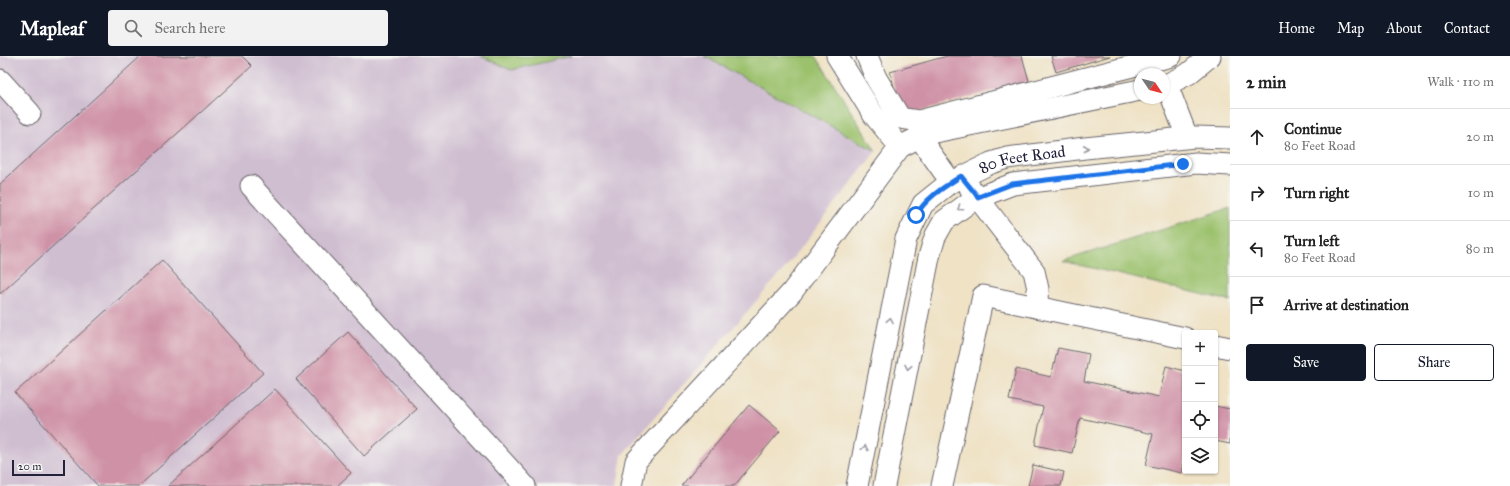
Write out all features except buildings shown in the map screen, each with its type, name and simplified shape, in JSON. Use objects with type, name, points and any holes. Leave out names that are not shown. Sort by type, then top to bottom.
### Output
[{"type":"street","points":[[867,56],[876,78],[900,118],[919,121],[1171,56]]},
{"type":"street","points":[[1170,82],[1201,59]]},
{"type":"street","points":[[847,60],[873,114],[900,147]]},
{"type":"street","points":[[0,80],[30,114]]},
{"type":"street","points":[[631,486],[636,461],[792,292],[900,147],[925,134],[995,118],[1134,91]]},
{"type":"street","points":[[1170,96],[1186,138]]},
{"type":"street","points":[[919,137],[956,179],[978,197],[1034,271],[1038,289],[1036,307]]},
{"type":"street","name":"80 Feet Road","points":[[857,486],[906,239],[923,204],[956,179],[976,169],[1007,158],[1186,138],[1230,138]]},
{"type":"street","name":"80 Feet Road","points":[[884,486],[932,247],[944,221],[962,206],[978,197],[1012,184],[1196,163],[1230,165]]},
{"type":"street","points":[[250,186],[526,486]]},
{"type":"street","points":[[942,486],[983,296],[1182,337]]},
{"type":"street","points":[[1218,346],[1230,348]]},
{"type":"shaded area","points":[[0,56],[481,56],[511,70],[571,56],[704,56],[876,151],[786,267],[622,455],[617,486],[0,486]]},
{"type":"green space","points":[[481,56],[571,56],[511,70]]},
{"type":"green space","points":[[704,56],[816,56],[876,151]]},
{"type":"green space","points":[[1230,208],[1230,301],[1063,261]]},
{"type":"route","points":[[916,215],[923,204],[948,184],[961,176],[978,197],[1012,184],[1087,174],[1167,167],[1183,164]]}]
